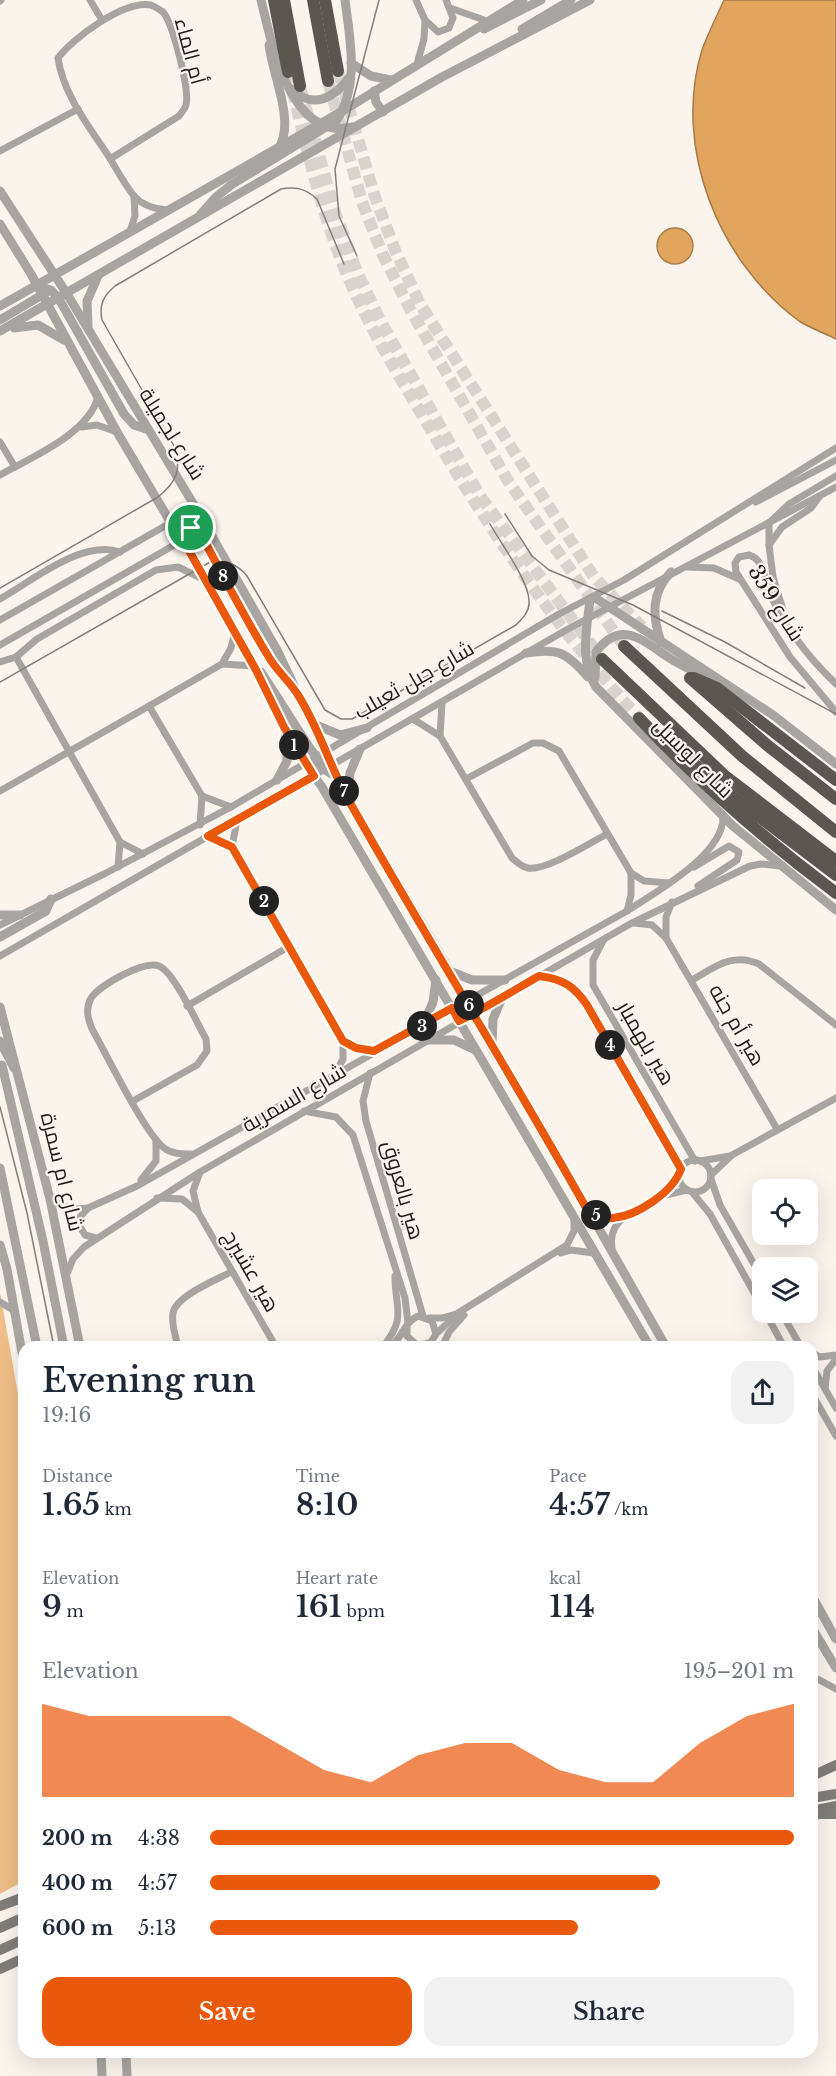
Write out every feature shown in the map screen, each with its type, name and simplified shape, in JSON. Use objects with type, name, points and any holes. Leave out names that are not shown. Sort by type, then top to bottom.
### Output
[{"type":"highway","points":[[274,0],[287,79]]},
{"type":"highway","points":[[284,0],[300,86]]},
{"type":"highway","points":[[313,0],[328,81]]},
{"type":"highway","points":[[325,0],[338,71]]},
{"type":"highway","points":[[329,23],[333,0]]},
{"type":"highway","name":"شارع لوسيل","points":[[624,646],[742,756],[836,832]]},
{"type":"highway","name":"شارع لوسيل","points":[[602,659],[725,776],[836,861]]},
{"type":"highway","points":[[836,780],[717,688],[690,678],[767,746],[836,799]]},
{"type":"highway","points":[[836,875],[732,796],[639,718],[687,769],[735,813],[836,893]]},
{"type":"main road","points":[[818,1774],[836,1765]]},
{"type":"main road","points":[[818,1776],[836,1774]]},
{"type":"main road","points":[[818,1797],[836,1794]]},
{"type":"main road","points":[[818,1810],[836,1806]]},
{"type":"main road","points":[[818,1812],[836,1814]]},
{"type":"main road","points":[[0,1906],[18,1899]]},
{"type":"main road","points":[[0,1928],[18,1920]]},
{"type":"main road","points":[[0,1950],[18,1942]]},
{"type":"main road","points":[[0,1969],[18,1961]]},
{"type":"street","points":[[90,0],[102,20]]},
{"type":"street","points":[[261,0],[267,25],[299,105],[317,124],[327,128],[343,129],[361,124]]},
{"type":"street","points":[[198,219],[209,203],[231,185],[327,128],[341,112],[351,76],[351,45],[345,0]]},
{"type":"street","points":[[416,0],[432,29],[444,31],[452,24],[450,8],[446,0]]},
{"type":"street","points":[[437,54],[523,0]]},
{"type":"street","points":[[0,306],[171,211],[281,144],[341,112],[417,64],[541,0]]},
{"type":"street","points":[[0,320],[47,297],[63,296],[99,276],[571,0]]},
{"type":"street","points":[[442,77],[590,0]]},
{"type":"street","name":"أم الماء","points":[[110,159],[178,116],[186,105],[185,89],[173,38],[162,11],[151,5],[136,6],[102,20],[68,45],[58,58],[60,73],[78,109],[110,159],[134,196]]},
{"type":"street","points":[[450,8],[487,21]]},
{"type":"street","points":[[417,64],[424,39],[425,20]]},
{"type":"street","points":[[267,25],[272,69],[287,121],[281,144]]},
{"type":"street","points":[[351,63],[371,76],[391,80]]},
{"type":"street","points":[[287,79],[296,94],[316,101],[336,94],[351,76]]},
{"type":"street","points":[[374,92],[383,112]]},
{"type":"street","points":[[0,158],[2,150],[78,109]]},
{"type":"street","points":[[0,190],[55,277],[124,414],[134,425],[146,429]]},
{"type":"street","points":[[134,196],[151,207],[171,211]]},
{"type":"street","points":[[128,235],[135,216],[134,196]]},
{"type":"street","points":[[0,224],[37,286],[47,297],[67,341],[117,432],[235,631],[305,764],[436,980],[646,1341]]},
{"type":"street","points":[[31,274],[41,275],[46,266]]},
{"type":"street","points":[[88,331],[87,301],[99,276]]},
{"type":"street","points":[[0,332],[47,297],[55,277]]},
{"type":"street","name":"شارع لجميلة","points":[[63,296],[88,331],[194,505],[277,650],[327,751],[329,767],[338,778],[348,799],[467,1000],[492,1049],[663,1341]]},
{"type":"street","points":[[0,332],[32,324],[46,328],[67,341]]},
{"type":"street","points":[[82,427],[93,411],[98,397]]},
{"type":"street","points":[[0,475],[82,427],[97,425],[117,432]]},
{"type":"street","points":[[0,442],[15,467]]},
{"type":"street","name":"شارع جبل ثعيلب","points":[[0,925],[200,825],[592,598],[836,448]]},
{"type":"street","points":[[698,534],[836,460]]},
{"type":"street","points":[[787,621],[773,577],[769,523],[789,504],[836,476]]},
{"type":"street","name":"شارع جبل ثعيلب","points":[[0,956],[588,618],[610,608],[671,572],[836,487]]},
{"type":"street","points":[[769,545],[782,527],[811,508],[820,495]]},
{"type":"street","points":[[0,645],[183,540],[191,528],[194,505]]},
{"type":"street","points":[[0,620],[172,522],[191,528],[206,544],[270,658],[297,694]]},
{"type":"street","points":[[0,600],[86,551],[103,548],[120,552]]},
{"type":"street","name":"شارع 359","points":[[836,684],[806,651],[787,621],[771,595],[759,561],[753,555],[744,555],[735,563],[736,572],[790,657],[836,712]]},
{"type":"street","points":[[0,662],[16,657],[37,639],[156,570],[178,567],[206,580]]},
{"type":"street","points":[[681,567],[714,568],[744,582]]},
{"type":"street","points":[[661,642],[655,623],[654,607],[658,592],[671,572]]},
{"type":"street","points":[[592,598],[789,727],[836,764]]},
{"type":"street","name":"شارع لوسيل","points":[[592,598],[588,618],[586,661],[596,687],[723,816],[780,866],[836,910]]},
{"type":"street","points":[[0,791],[222,663],[231,648],[235,631]]},
{"type":"street","points":[[596,687],[594,668],[596,652],[609,639],[630,634],[678,663],[737,692]]},
{"type":"street","points":[[526,653],[547,650],[566,655],[596,687]]},
{"type":"street","points":[[16,657],[120,842],[143,854]]},
{"type":"street","points":[[222,663],[255,668],[269,681],[316,757],[329,767]]},
{"type":"street","points":[[440,736],[442,703]]},
{"type":"street","points":[[149,706],[202,796],[200,825]]},
{"type":"street","points":[[413,719],[440,736],[512,858],[526,868],[549,863],[607,834]]},
{"type":"street","points":[[314,724],[327,732],[340,735],[367,728]]},
{"type":"street","points":[[277,780],[288,755],[284,727]]},
{"type":"street","points":[[466,779],[522,747],[543,743],[559,751],[631,873],[644,880],[669,883],[725,847],[733,846],[739,852],[734,863],[672,902],[666,917],[666,938]]},
{"type":"street","points":[[348,799],[350,773],[360,749]]},
{"type":"street","points":[[305,764],[329,767]]},
{"type":"street","points":[[202,796],[231,807]]},
{"type":"street","name":"شارع السمرية","points":[[88,1208],[137,1186],[336,1072],[627,911],[669,883],[716,843],[723,827],[723,816]]},
{"type":"street","points":[[232,847],[237,820]]},
{"type":"street","points":[[208,836],[232,847],[343,1041],[343,1059],[336,1072]]},
{"type":"street","points":[[118,867],[120,842]]},
{"type":"street","name":"شارع السمرية","points":[[67,1274],[79,1251],[157,1198],[424,1040],[672,902],[750,866],[761,864],[780,866]]},
{"type":"street","points":[[627,911],[631,895],[631,873]]},
{"type":"street","points":[[0,937],[46,911],[51,899]]},
{"type":"street","points":[[0,915],[20,915]]},
{"type":"street","name":"هير أم جنه","points":[[630,924],[652,925],[666,938],[777,1129]]},
{"type":"street","name":"هير بلهمبار","points":[[604,939],[593,960],[593,985],[697,1161]]},
{"type":"street","points":[[187,1006],[290,946]]},
{"type":"street","points":[[692,980],[726,961],[738,958],[749,960],[759,964],[836,1025]]},
{"type":"street","points":[[133,1101],[204,1059],[207,1051],[206,1039],[166,971],[153,964],[137,967],[92,997],[88,1019],[133,1101],[156,1140],[172,1152],[192,1154]]},
{"type":"street","points":[[450,971],[471,980],[505,980]]},
{"type":"street","name":"هير بلهمبار","points":[[539,976],[558,978],[579,992],[680,1171]]},
{"type":"street","points":[[423,1025],[433,1002],[436,980]]},
{"type":"street","points":[[492,1049],[493,1019],[502,998]]},
{"type":"street","name":"شارع ام سمرة","points":[[0,1007],[21,1080],[50,1199],[80,1341]]},
{"type":"street","points":[[424,1040],[454,1040],[475,1050]]},
{"type":"street","points":[[0,1041],[21,1080]]},
{"type":"street","points":[[343,1041],[356,1048],[374,1051]]},
{"type":"street","name":"شارع ام سمرة","points":[[2,1065],[43,1241],[63,1341]]},
{"type":"street","name":"هير بالعروق","points":[[370,1073],[363,1093],[366,1121],[426,1317]]},
{"type":"street","points":[[613,1256],[611,1236],[616,1224],[624,1216],[658,1197],[704,1190],[711,1177],[732,1155],[835,1100]]},
{"type":"street","name":"هير بالعروق","points":[[304,1111],[330,1114],[348,1127],[396,1271],[407,1325]]},
{"type":"street","points":[[137,1186],[156,1161],[156,1140]]},
{"type":"street","points":[[658,1197],[680,1171],[697,1161],[732,1155]]},
{"type":"street","points":[[697,1161],[707,1166],[720,1205],[752,1261]]},
{"type":"street","points":[[0,1168],[36,1341]]},
{"type":"street","points":[[680,1171],[681,1183],[710,1214],[752,1289]]},
{"type":"street","name":"هير عشيرج","points":[[200,1172],[193,1191],[198,1212],[272,1341]]},
{"type":"street","points":[[157,1198],[182,1199],[198,1212]]},
{"type":"street","points":[[50,1199],[70,1209],[88,1208]]},
{"type":"street","points":[[88,1208],[80,1218],[79,1225],[85,1234],[96,1238]]},
{"type":"street","points":[[589,1213],[606,1218],[624,1216]]},
{"type":"street","points":[[395,1341],[412,1319],[442,1318],[458,1313],[553,1256],[571,1240],[574,1220]]},
{"type":"street","points":[[0,1245],[7,1269],[19,1341]]},
{"type":"street","points":[[553,1256],[571,1250],[593,1253]]},
{"type":"street","name":"هير بالعروق","points":[[387,1341],[400,1316],[396,1271]]},
{"type":"street","points":[[177,1341],[173,1317],[176,1306],[187,1296],[231,1272]]},
{"type":"street","points":[[0,1302],[13,1310]]},
{"type":"street","points":[[445,1341],[449,1332],[477,1302]]},
{"type":"street","points":[[431,1341],[458,1313]]},
{"type":"street","points":[[426,1317],[434,1324],[434,1341]]},
{"type":"street","points":[[771,1323],[781,1341]]},
{"type":"street","points":[[787,1323],[798,1341]]},
{"type":"street","points":[[407,1325],[407,1336],[410,1341]]},
{"type":"street","points":[[818,1356],[836,1357]]},
{"type":"street","points":[[825,1390],[827,1371],[836,1357]]},
{"type":"street","points":[[818,1377],[836,1408]]},
{"type":"street","points":[[818,1404],[836,1436]]},
{"type":"street","points":[[818,1605],[832,1626],[836,1639]]},
{"type":"street","points":[[818,1638],[836,1668]]},
{"type":"street","points":[[818,1679],[836,1689]]},
{"type":"street","points":[[101,2058],[102,2076]]},
{"type":"street","points":[[126,2058],[127,2076]]},
{"type":"shaded area","points":[[724,0],[836,0],[836,339],[799,321],[771,296],[746,268],[725,235],[709,200],[698,163],[693,125],[694,87],[702,50]]},
{"type":"shaded area","points":[[675,228],[688,233],[693,246],[688,259],[675,264],[662,259],[657,246],[662,233]]},
{"type":"shaded area","points":[[0,1292],[18,1394],[18,1884],[0,1894]]},
{"type":"tunnel","points":[[338,71],[375,197],[395,250],[420,304],[594,577],[642,627]]},
{"type":"tunnel","points":[[288,72],[329,227],[356,296],[384,350],[473,499],[524,575],[579,648],[639,718]]},
{"type":"tunnel","points":[[328,81],[362,202],[382,253],[410,309],[508,481],[624,646]]},
{"type":"tunnel","points":[[300,87],[335,212],[357,272],[381,322],[480,496],[602,659]]},
{"type":"tram line","points":[[357,256],[339,216],[335,169],[379,0]]},
{"type":"tram line","points":[[0,588],[158,497],[174,480],[178,462],[174,446],[102,320],[101,310],[105,297],[115,286],[286,188],[300,189],[317,199],[344,264]]},
{"type":"tram line","points":[[505,514],[532,556],[549,570],[633,605],[836,714]]},
{"type":"tram line","points":[[0,682],[212,561],[223,562],[236,566],[247,576],[325,710],[341,719],[352,719],[516,625],[526,614],[528,593],[513,562],[490,524]]},
{"type":"tram line","points":[[662,611],[725,642],[805,688]]},
{"type":"tram line","points":[[0,1107],[27,1213],[53,1341]]},
{"type":"route","points":[[191,528],[189,535],[183,540],[235,631],[300,756],[314,776],[208,836],[225,841],[232,847],[343,1041],[356,1048],[374,1051],[452,1008],[459,1021],[474,1014],[539,976],[565,981],[579,992],[681,1169],[676,1179],[658,1197],[624,1216],[606,1218],[589,1213],[547,1137],[492,1049],[474,1014],[467,1000],[348,799],[323,743],[297,694],[270,658],[206,544],[191,528]]}]
